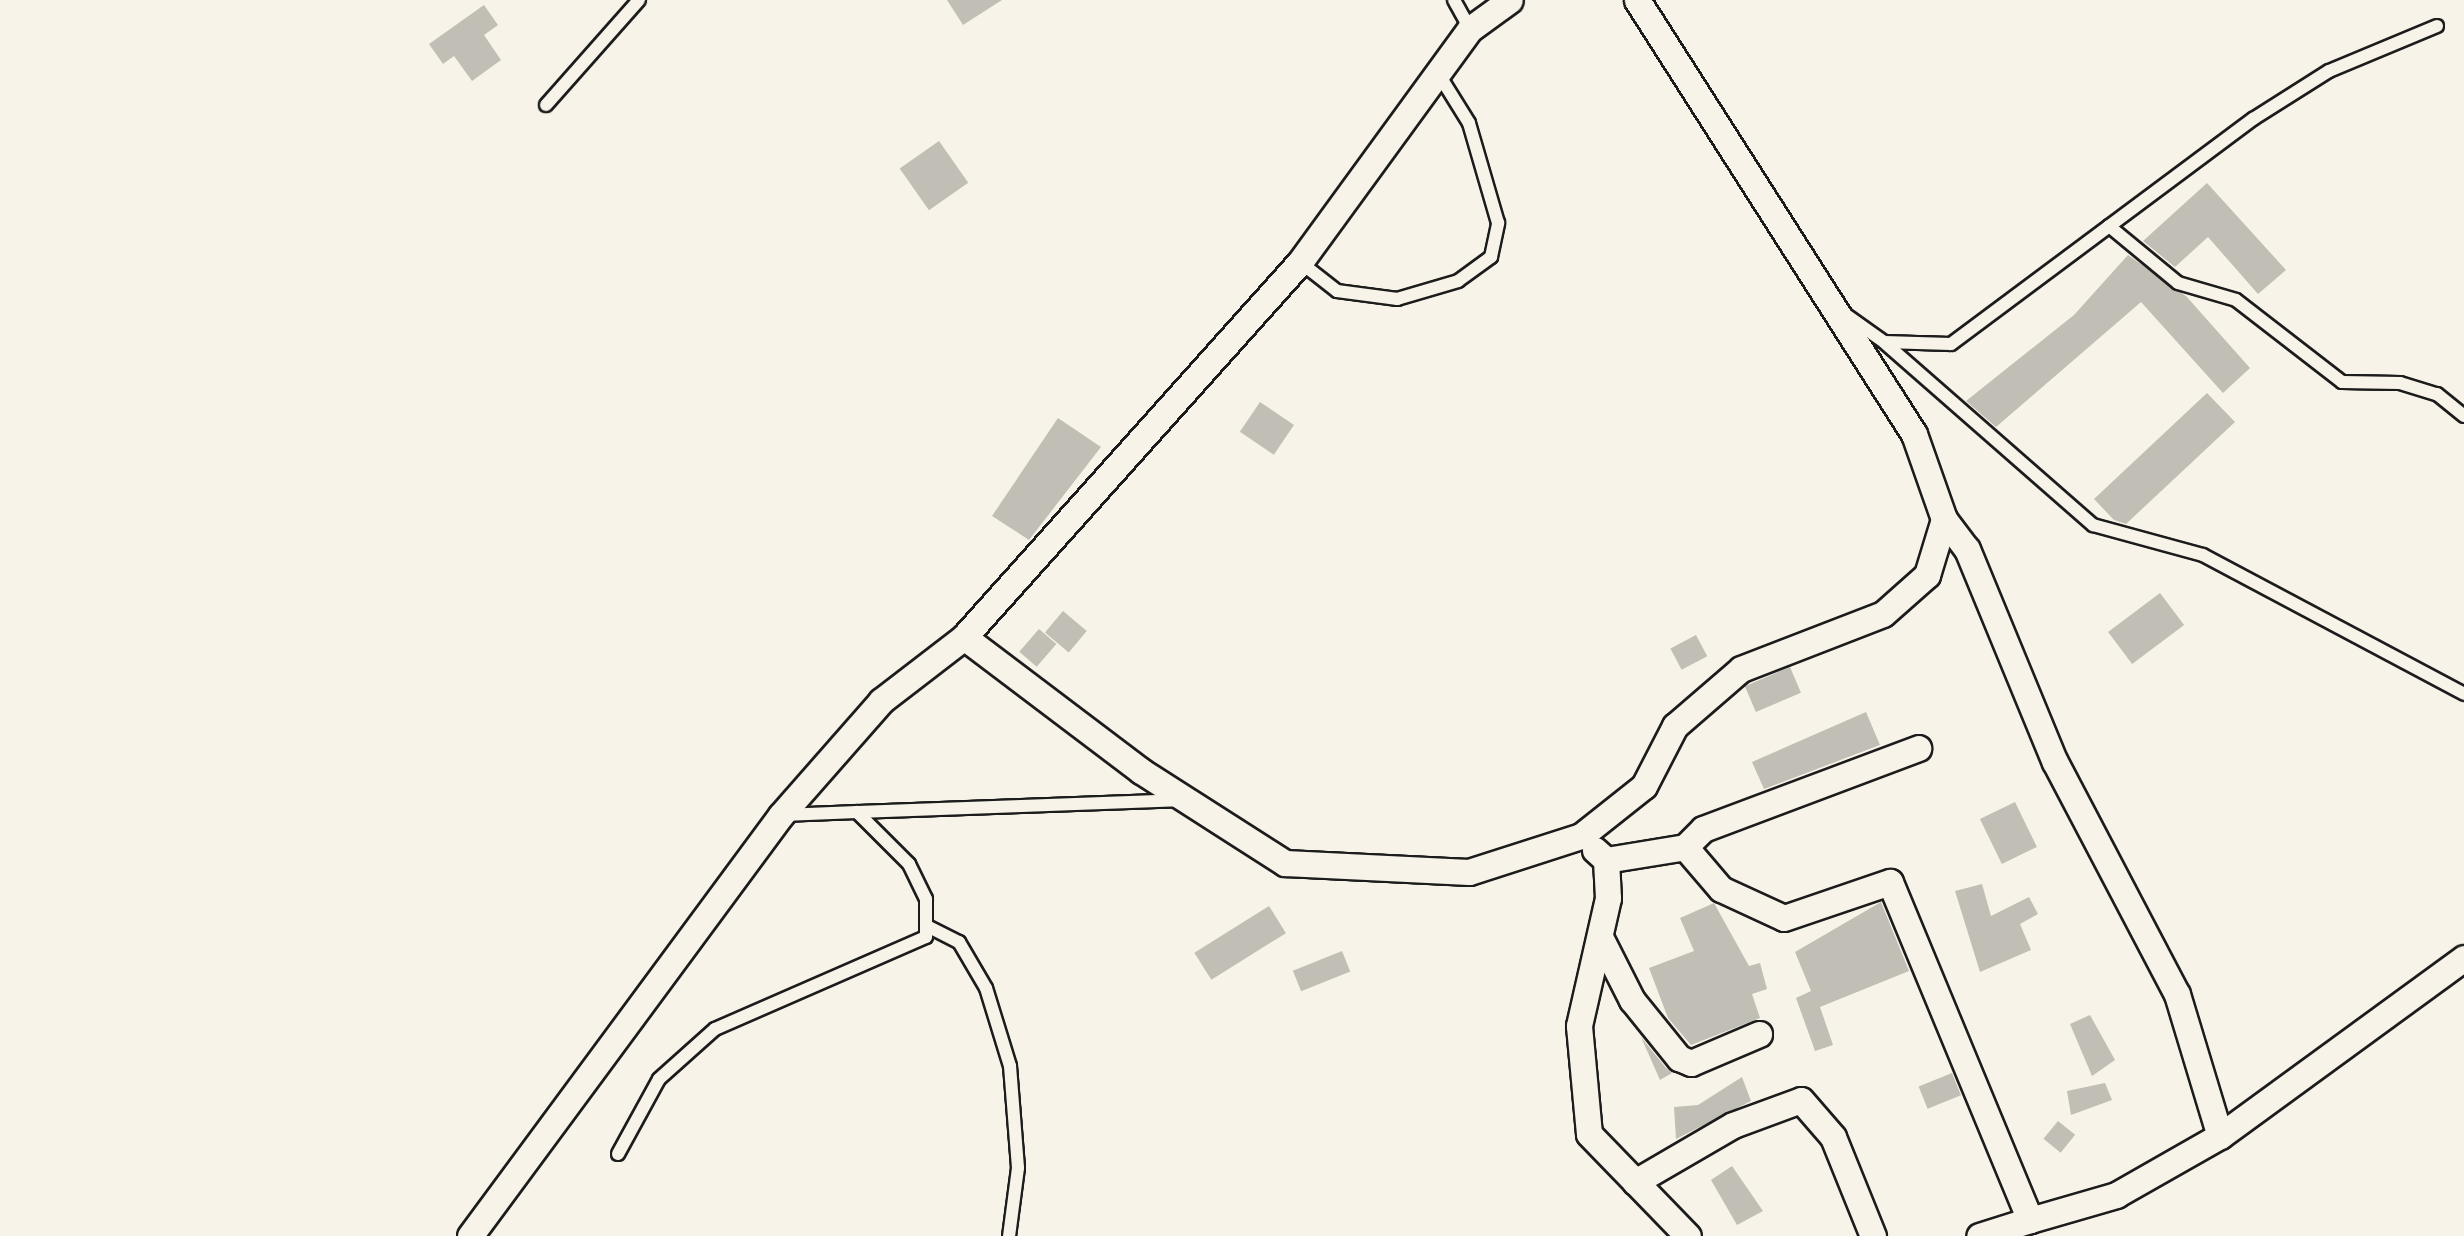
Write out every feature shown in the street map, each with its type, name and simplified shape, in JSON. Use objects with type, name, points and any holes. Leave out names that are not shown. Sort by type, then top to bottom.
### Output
[{"type":"street","points":[[470,1236],[781,815],[881,702],[964,637],[1300,262],[1441,78],[1470,28],[1510,0]]},
{"type":"street","points":[[1637,0],[1844,313],[1914,434],[1944,519],[1968,549],[2055,762],[2177,994],[2220,1136]]},
{"type":"street","points":[[964,637],[1285,863],[1328,870],[1469,872],[1581,836],[1644,786],[1675,726],[1741,669],[1882,614],[1927,576],[1944,519]]},
{"type":"street","points":[[1606,860],[1685,847],[1703,829],[1918,748]]},
{"type":"street","points":[[1581,836],[1606,860]]},
{"type":"street","points":[[1685,847],[1721,889],[1784,918],[1890,882],[2030,1220]]},
{"type":"street","points":[[1606,860],[1600,936],[1580,1026],[1589,1134],[1688,1236]]},
{"type":"street","points":[[1600,936],[1632,1000],[1679,1058],[1691,1063],[1758,1034]]},
{"type":"street","points":[[1979,1236],[2116,1195],[2220,1136],[2464,958]]},
{"type":"street","points":[[1635,1182],[1733,1125],[1801,1100],[1833,1137],[1874,1236]]},
{"type":"lane","points":[[546,104],[639,0]]},
{"type":"lane","points":[[1454,0],[1470,28]]},
{"type":"lane","points":[[1884,342],[1951,344],[2109,226],[2330,71],[2437,26]]},
{"type":"lane","points":[[1300,262],[1337,290],[1397,298],[1458,280],[1491,256],[1498,222],[1469,123],[1441,78]]},
{"type":"lane","points":[[2109,226],[2178,284],[2236,300],[2342,382],[2400,383],[2437,394],[2464,416]]},
{"type":"lane","points":[[1844,313],[1884,342],[2094,524],[2203,555],[2464,694]]},
{"type":"lane","points":[[781,815],[1193,800]]},
{"type":"lane","points":[[618,1154],[659,1080],[716,1028],[926,936],[929,927],[909,864],[857,812]]},
{"type":"lane","points":[[929,927],[959,942],[986,988],[1010,1066],[1018,1168],[1008,1236]]},
{"type":"building","points":[[947,0],[1002,0],[963,25]]},
{"type":"building","points":[[484,5],[498,25],[484,35],[501,60],[472,81],[454,56],[443,64],[429,44]]},
{"type":"building","points":[[939,141],[968,183],[929,210],[900,169]]},
{"type":"building","points":[[2207,183],[2286,270],[2258,294],[2208,237],[2175,267],[2143,241]]},
{"type":"building","points":[[2128,255],[2186,296],[2250,368],[2223,393],[2141,302],[1996,427],[1966,401],[2074,315]]},
{"type":"building","points":[[2207,393],[2235,422],[2126,524],[2114,520],[2094,499]]},
{"type":"building","points":[[1260,402],[1294,425],[1274,455],[1240,432]]},
{"type":"building","points":[[1058,418],[1101,447],[1029,540],[992,516]]},
{"type":"building","points":[[2160,593],[2184,625],[2132,664],[2108,632]]},
{"type":"building","points":[[1063,611],[1087,631],[1069,652],[1045,632]]},
{"type":"building","points":[[1039,629],[1056,644],[1037,667],[1019,652]]},
{"type":"building","points":[[1696,635],[1707,656],[1682,670],[1670,649]]},
{"type":"building","points":[[1790,667],[1801,693],[1756,712],[1745,686]]},
{"type":"building","points":[[1866,712],[1880,745],[1764,789],[1752,762]]},
{"type":"building","points":[[2015,802],[2037,847],[2002,864],[1980,819]]},
{"type":"building","points":[[1982,884],[1991,916],[2029,897],[2038,914],[2020,924],[2031,950],[1980,972],[1955,891]]},
{"type":"building","points":[[1881,902],[1909,971],[1820,1007],[1833,1045],[1815,1051],[1796,998],[1811,991],[1795,952]]},
{"type":"building","points":[[1714,903],[1749,966],[1760,963],[1767,989],[1752,994],[1760,1018],[1691,1045],[1668,1018],[1649,968],[1694,951],[1680,918]]},
{"type":"building","points":[[1269,906],[1286,933],[1211,980],[1194,953]]},
{"type":"building","points":[[1342,951],[1350,971],[1301,991],[1293,971]]},
{"type":"building","points":[[2090,1015],[2115,1060],[2092,1076],[2070,1024]]},
{"type":"building","points":[[1641,1037],[1666,1068],[1672,1073],[1660,1080]]},
{"type":"building","points":[[1952,1073],[1961,1095],[1928,1109],[1919,1086]]},
{"type":"building","points":[[1742,1077],[1751,1101],[1676,1139],[1674,1107],[1698,1105]]},
{"type":"building","points":[[2105,1083],[2112,1100],[2071,1115],[2067,1091]]},
{"type":"building","points":[[2058,1121],[2075,1135],[2061,1153],[2044,1139]]},
{"type":"building","points":[[1732,1166],[1763,1211],[1737,1225],[1711,1180]]}]
